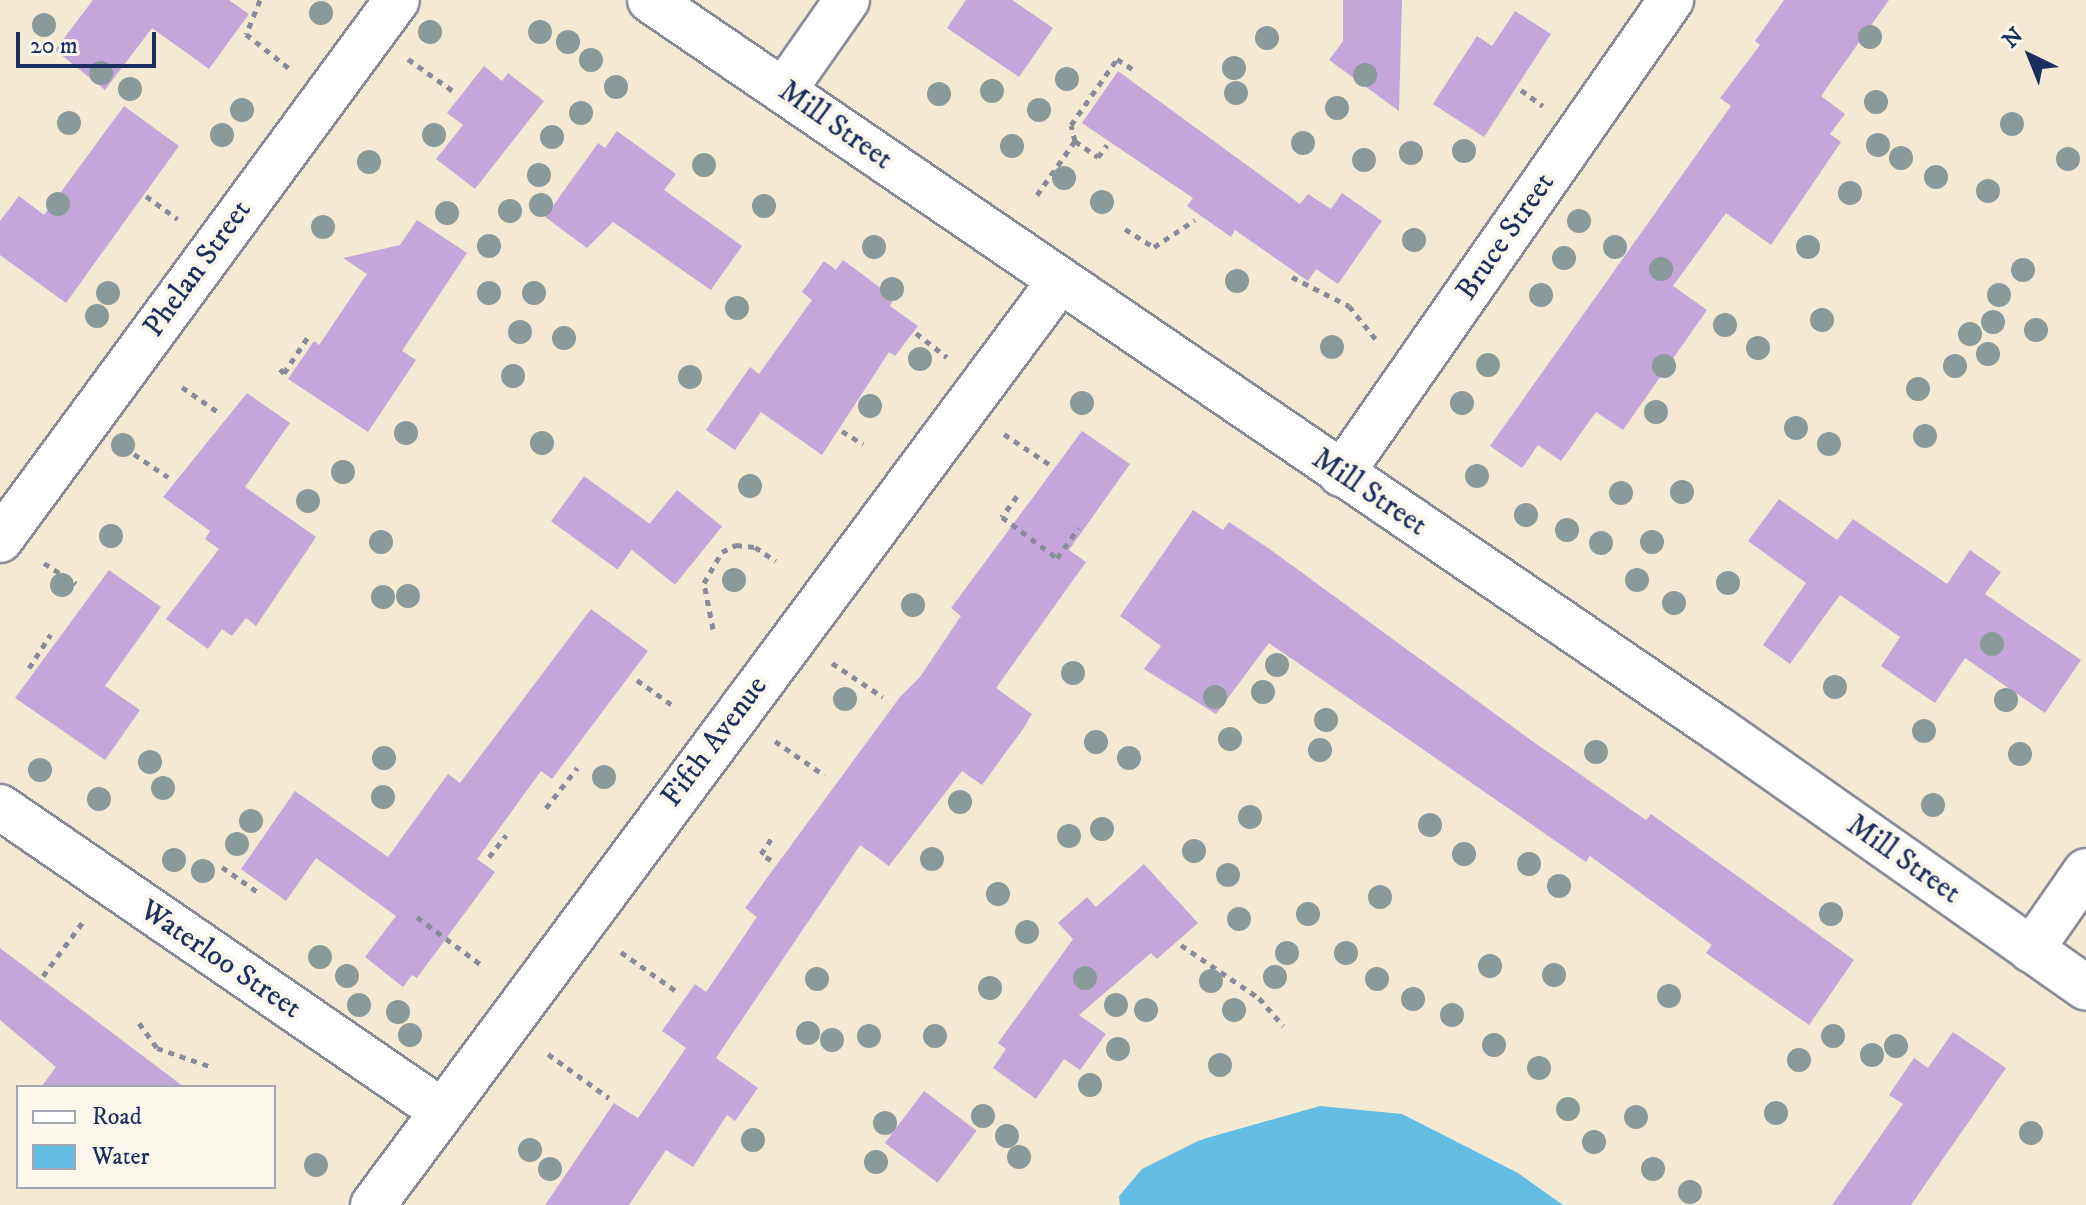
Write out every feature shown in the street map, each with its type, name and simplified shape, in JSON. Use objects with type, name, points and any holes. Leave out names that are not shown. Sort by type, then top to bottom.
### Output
[{"type":"street","name":"Phelan Street","points":[[0,540],[397,0]]},
{"type":"street","name":"Mill Street","points":[[650,0],[2086,988]]},
{"type":"street","points":[[784,90],[847,0]]},
{"type":"street","name":"Bruce Street","points":[[1341,474],[1671,0]]},
{"type":"street","name":"Fifth Avenue","points":[[373,1205],[1059,282]]},
{"type":"street","name":"Waterloo Street","points":[[0,807],[442,1111]]},
{"type":"street","points":[[2031,950],[2086,871]]},
{"type":"path","points":[[260,0],[246,34],[297,74]]},
{"type":"path","points":[[397,51],[453,91]]},
{"type":"path","points":[[1107,145],[1098,157],[1075,141],[1071,125],[1117,59],[1137,72]]},
{"type":"path","points":[[1521,90],[1552,112]]},
{"type":"path","points":[[1037,195],[1075,141]]},
{"type":"path","points":[[146,196],[184,224]]},
{"type":"path","points":[[1125,229],[1154,247],[1195,220]]},
{"type":"path","points":[[1292,277],[1349,306],[1365,321],[1383,351]]},
{"type":"path","points":[[916,333],[947,357]]},
{"type":"path","points":[[280,369],[284,373],[308,337]]},
{"type":"path","points":[[182,387],[218,412]]},
{"type":"path","points":[[996,429],[1049,464]]},
{"type":"path","points":[[842,431],[863,444]]},
{"type":"path","points":[[134,454],[168,477]]},
{"type":"path","points":[[1017,496],[1002,517],[1057,558],[1079,528]]},
{"type":"path","points":[[713,629],[704,583],[722,552],[736,545],[755,547],[776,561]]},
{"type":"path","points":[[44,563],[76,584]]},
{"type":"path","points":[[29,668],[51,634]]},
{"type":"path","points":[[832,663],[883,697]]},
{"type":"path","points":[[637,680],[675,707]]},
{"type":"path","points":[[775,741],[824,775]]},
{"type":"path","points":[[546,808],[577,768]]},
{"type":"path","points":[[489,857],[506,835]]},
{"type":"path","points":[[771,860],[761,854],[774,835]]},
{"type":"path","points":[[222,867],[259,893]]},
{"type":"path","points":[[43,976],[88,915]]},
{"type":"path","points":[[417,917],[483,966]]},
{"type":"path","points":[[1181,945],[1259,998],[1283,1026]]},
{"type":"path","points":[[621,952],[676,991]]},
{"type":"path","points":[[139,1023],[157,1048],[209,1066]]},
{"type":"path","points":[[548,1054],[609,1098]]},
{"type":"water","points":[[1320,1106],[1402,1114],[1518,1173],[1563,1205],[1120,1205],[1119,1196],[1142,1169],[1200,1140]]},
{"type":"building","points":[[93,0],[229,0],[249,14],[209,69],[152,28],[105,90],[55,50]]},
{"type":"building","points":[[966,0],[1012,0],[1053,28],[1019,77],[947,28]]},
{"type":"building","points":[[1343,0],[1402,0],[1399,111],[1329,60],[1343,41]]},
{"type":"building","points":[[1784,0],[1889,0],[1821,96],[1845,114],[1830,134],[1841,142],[1771,245],[1726,213],[1673,286],[1707,310],[1623,430],[1596,412],[1561,461],[1538,445],[1522,468],[1490,446],[1731,106],[1720,98],[1760,45],[1755,41]]},
{"type":"building","points":[[1515,11],[1551,34],[1484,137],[1433,104],[1477,36],[1492,46]]},
{"type":"building","points":[[484,66],[502,81],[508,73],[544,101],[475,189],[436,159],[463,125],[447,113]]},
{"type":"building","points":[[1118,71],[1300,204],[1308,194],[1331,209],[1342,193],[1382,221],[1338,284],[1316,269],[1308,281],[1235,230],[1231,237],[1187,206],[1193,198],[1082,123]]},
{"type":"building","points":[[124,106],[179,146],[66,303],[0,255],[0,221],[19,196],[44,215]]},
{"type":"building","points":[[617,131],[676,174],[664,190],[742,246],[711,290],[613,222],[587,248],[545,217],[598,143],[605,148]]},
{"type":"building","points":[[417,220],[467,253],[402,351],[416,360],[368,432],[288,379],[314,341],[319,345],[367,274],[343,258],[400,245]]},
{"type":"building","points":[[843,260],[894,298],[890,306],[918,326],[895,356],[889,352],[822,455],[761,412],[735,450],[706,430],[750,367],[759,374],[812,300],[802,292],[824,261],[836,270]]},
{"type":"building","points":[[247,393],[290,423],[245,487],[316,537],[256,626],[246,618],[232,636],[222,629],[208,649],[166,619],[219,549],[205,539],[210,531],[163,497]]},
{"type":"building","points":[[1082,431],[1130,464],[1069,550],[1086,562],[996,688],[1032,714],[1023,729],[982,785],[962,771],[889,866],[860,845],[716,1058],[758,1088],[735,1121],[727,1115],[693,1167],[666,1150],[629,1205],[545,1205],[614,1103],[638,1118],[686,1048],[662,1031],[695,984],[706,992],[757,917],[745,908],[900,697],[920,677],[961,616],[951,608]]},
{"type":"building","points":[[584,476],[650,524],[617,570],[551,521]]},
{"type":"building","points":[[677,490],[722,527],[675,585],[630,548]]},
{"type":"building","points":[[1779,499],[1837,540],[1853,519],[1947,584],[1970,550],[2001,572],[1985,594],[2081,660],[2045,713],[1965,658],[1935,703],[1881,666],[1900,637],[1840,595],[1790,664],[1763,645],[1806,583],[1748,541]]},
{"type":"building","points":[[1193,510],[1223,530],[1229,522],[1271,550],[1535,743],[1646,820],[1651,814],[1854,960],[1809,1025],[1706,953],[1712,945],[1590,856],[1586,862],[1269,643],[1216,714],[1144,669],[1161,646],[1120,616]]},
{"type":"building","points":[[109,570],[161,607],[105,686],[140,710],[105,760],[15,698]]},
{"type":"building","points":[[591,609],[648,651],[552,779],[541,771],[477,859],[495,872],[417,978],[412,975],[403,987],[365,957],[396,916],[316,858],[286,901],[241,869],[295,791],[388,857],[448,774],[460,783]]},
{"type":"building","points":[[1144,864],[1198,923],[1157,959],[1151,953],[1079,1015],[1106,1034],[1080,1070],[1064,1059],[1036,1099],[993,1068],[1006,1049],[998,1043],[1073,939],[1058,923],[1087,897],[1096,907]]},
{"type":"building","points":[[0,948],[181,1085],[42,1085],[56,1067],[0,1020]]},
{"type":"building","points":[[1953,1032],[2006,1068],[1911,1205],[1832,1205],[1903,1104],[1889,1095],[1914,1058],[1928,1068]]},
{"type":"building","points":[[924,1091],[977,1131],[938,1183],[885,1143]]}]
